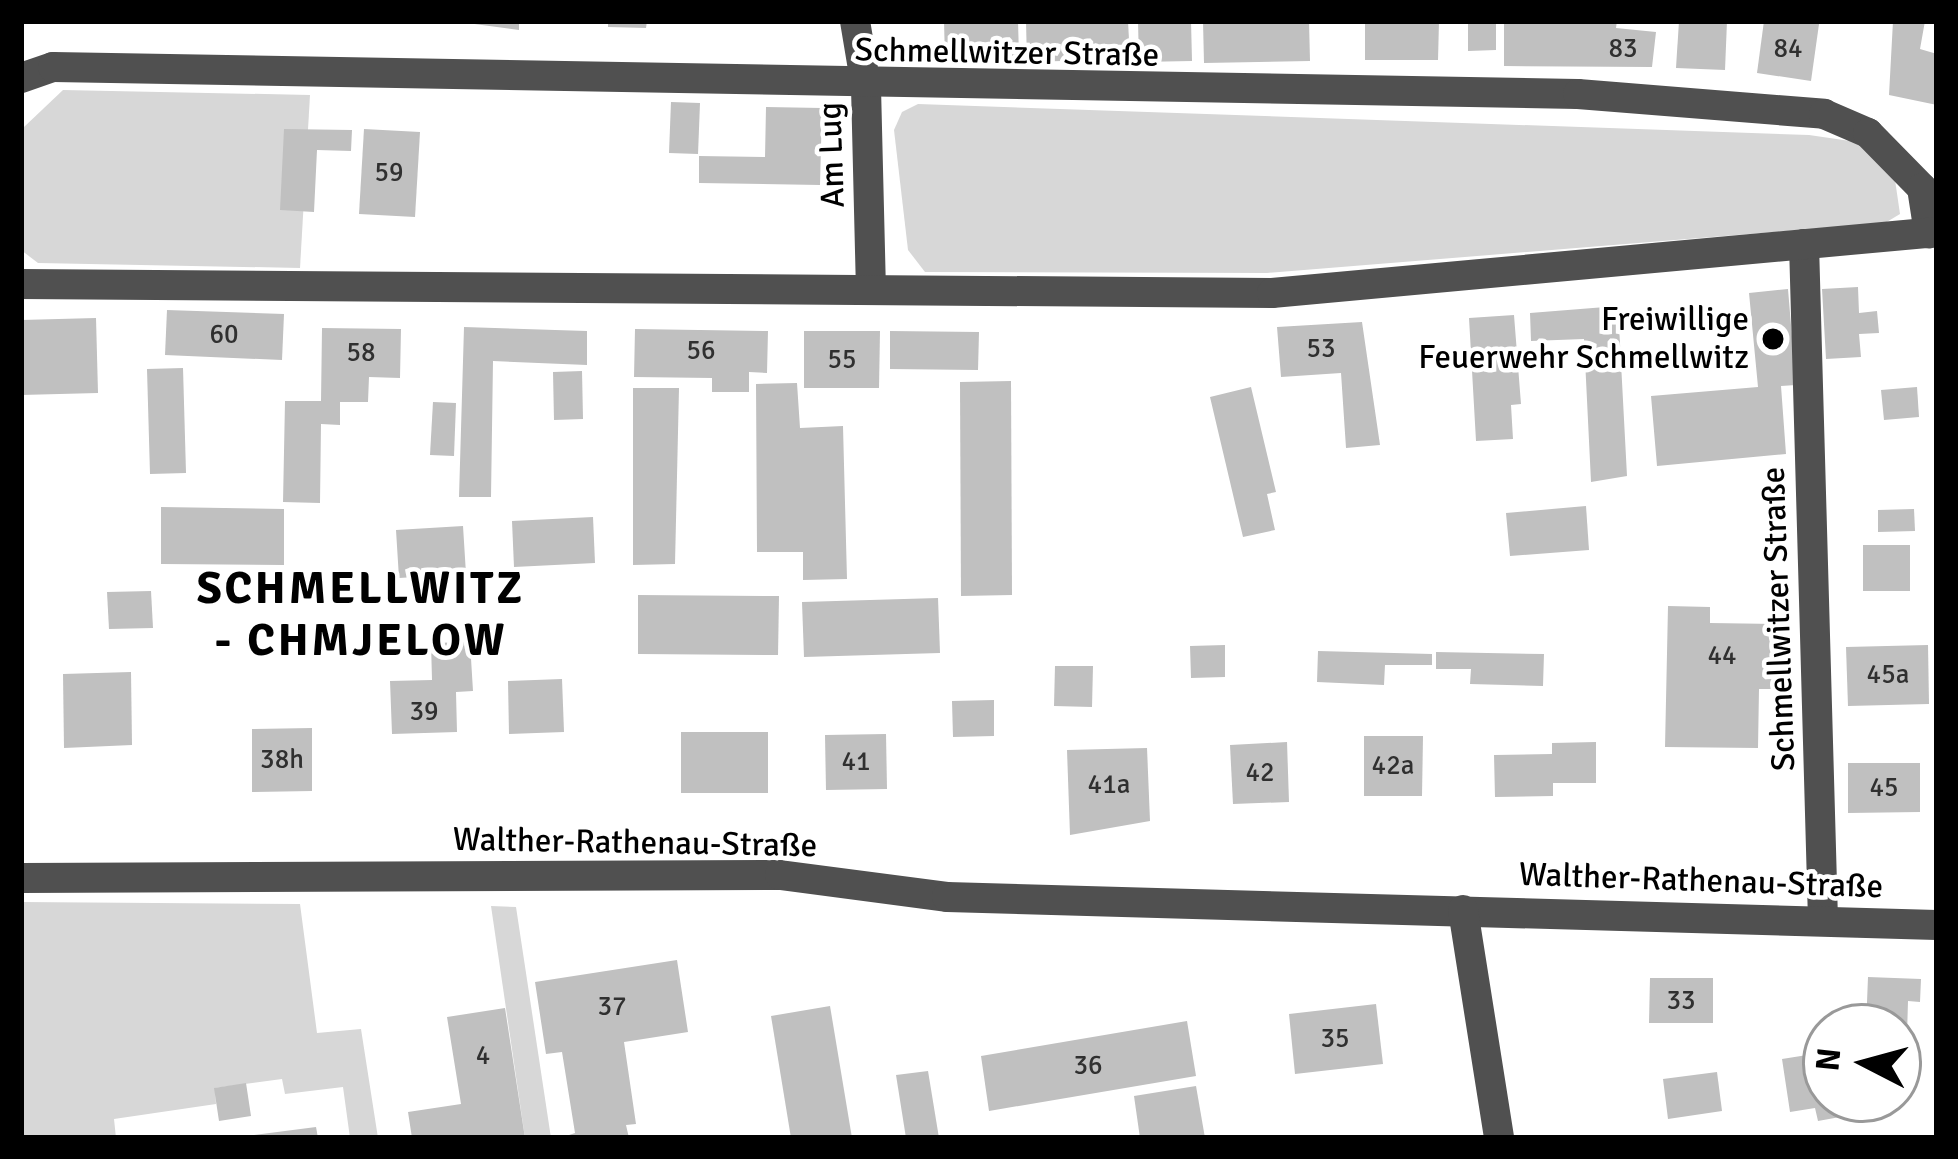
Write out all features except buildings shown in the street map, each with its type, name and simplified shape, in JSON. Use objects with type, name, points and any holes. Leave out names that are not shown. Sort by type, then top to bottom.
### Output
[{"type":"street","name":"Am Lug","points":[[855,21],[866,87],[871,287]]},
{"type":"street","name":"Schmellwitzer Straße","points":[[21,78],[53,67],[866,87],[1577,94],[1824,114],[1868,133],[1922,188],[1933,232],[1273,293],[21,284]]},
{"type":"street","name":"Schmellwitzer Straße","points":[[1804,244],[1823,920]]},
{"type":"street","name":"Walther-Rathenau-Straße","points":[[21,878],[780,875],[947,897],[1937,925]]},
{"type":"street","points":[[1463,910],[1499,1138]]},
{"type":"shaded area","points":[[63,90],[310,95],[300,268],[38,263],[21,250],[24,127]]},
{"type":"shaded area","points":[[918,104],[1809,135],[1857,142],[1894,173],[1900,214],[1885,223],[1267,273],[925,272],[908,250],[894,130],[902,112]]},
{"type":"shaded area","points":[[21,902],[300,904],[317,1033],[361,1029],[378,1138],[350,1138],[343,1087],[285,1094],[282,1079],[215,1088],[216,1104],[114,1119],[116,1138],[21,1138]]},
{"type":"shaded area","points":[[491,906],[516,907],[551,1138],[525,1138]]},
{"type":"place","name":"Freiwillige Feuerwehr Schmellwitz","points":[[1773,339]]},
{"type":"district","name":"SCHMELLWITZ - CHMJELOW","points":[[361,615]]}]
